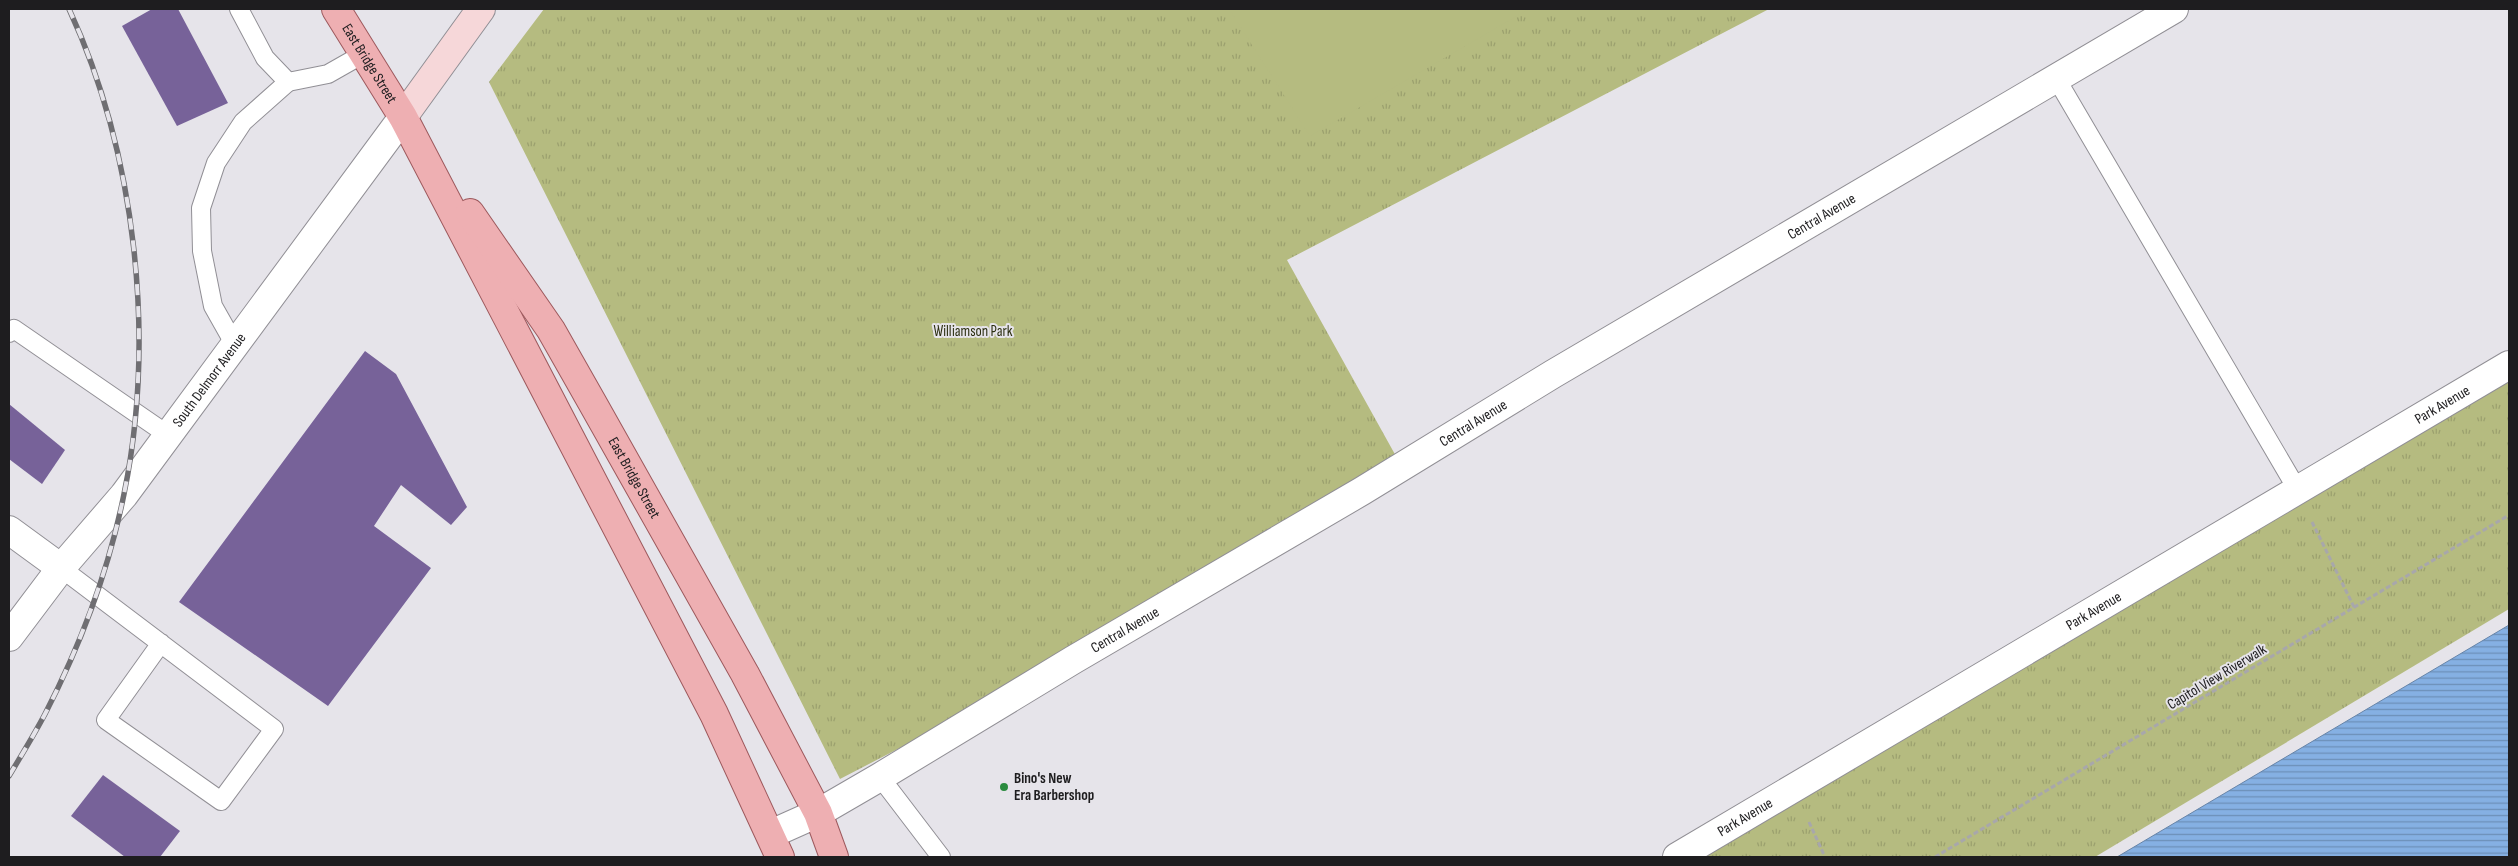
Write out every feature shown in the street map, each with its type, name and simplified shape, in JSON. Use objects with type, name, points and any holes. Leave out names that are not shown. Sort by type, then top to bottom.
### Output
[{"type":"main road","name":"East Bridge Street","points":[[336,9],[403,117],[714,714],[776,846]]},
{"type":"main road","points":[[403,117],[481,9]]},
{"type":"main road","name":"East Bridge Street","points":[[403,117],[551,330],[745,674],[818,813],[834,857]]},
{"type":"street","name":"Central Avenue","points":[[776,846],[818,813],[1073,660],[1362,491],[1569,364],[2174,9]]},
{"type":"street","name":"South Delmorr Avenue","points":[[9,637],[61,568],[124,495],[403,117]]},
{"type":"street","name":"Park Avenue","points":[[1677,857],[2509,365]]},
{"type":"street","points":[[9,530],[61,568]]},
{"type":"lane","points":[[239,9],[265,58],[288,82]]},
{"type":"lane","points":[[235,345],[213,306],[202,251],[201,208],[216,163],[243,122],[288,82],[328,74],[365,53]]},
{"type":"lane","points":[[2056,78],[2297,489]]},
{"type":"lane","points":[[9,333],[14,329],[168,435]]},
{"type":"lane","points":[[61,568],[161,643],[274,729],[221,801],[106,720],[161,643]]},
{"type":"lane","points":[[880,777],[942,857]]},
{"type":"path","name":"Capitol View Riverwalk","points":[[1935,857],[2355,609],[2509,515]]},
{"type":"path","points":[[2329,561],[2355,609]]},
{"type":"green space","name":"Williamson Park","points":[[544,9],[1769,9],[1287,260],[1402,467],[1110,639],[840,779],[489,82]]},
{"type":"green space","points":[[1229,9],[1529,9],[1310,136]]},
{"type":"green space","points":[[2509,372],[2509,609],[2095,857],[1688,857]]},
{"type":"water","points":[[2509,625],[2509,857],[2117,857]]},
{"type":"building","points":[[152,9],[178,9],[228,103],[177,126],[122,26]]},
{"type":"building","points":[[365,351],[396,374],[467,507],[451,525],[401,485],[374,526],[431,568],[328,706],[179,602]]},
{"type":"building","points":[[9,404],[65,450],[42,484],[9,459]]},
{"type":"building","points":[[103,775],[180,831],[160,857],[125,857],[71,816]]},
{"type":"railway","points":[[9,776],[58,688],[92,607],[118,522],[134,434],[138,373],[138,310],[134,247],[124,185],[110,124],[92,65],[69,9]]},
{"type":"place","name":"Bino's New Era Barbershop","points":[[1004,787]]}]
